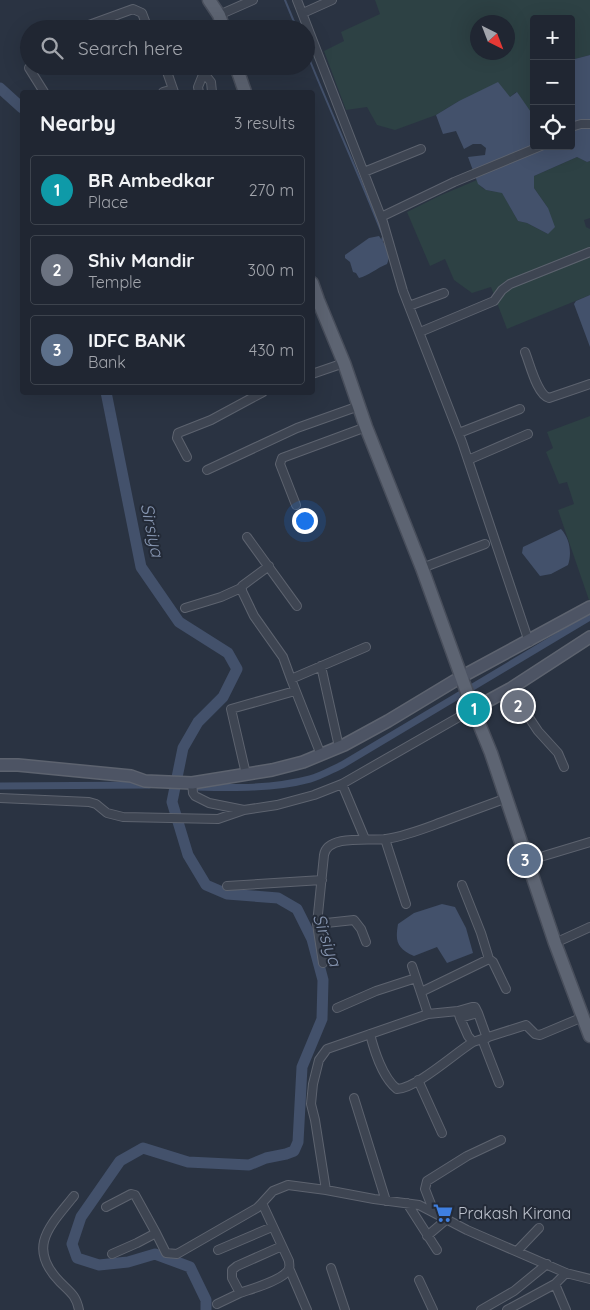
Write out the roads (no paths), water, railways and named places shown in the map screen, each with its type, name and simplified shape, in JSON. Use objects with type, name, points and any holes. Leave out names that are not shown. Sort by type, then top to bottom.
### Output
[{"type":"main road","points":[[209,0],[221,20]]},
{"type":"main road","points":[[239,75],[244,90]]},
{"type":"main road","points":[[315,301],[344,363],[366,427],[422,568],[462,680],[491,753],[555,942],[590,1036]]},
{"type":"street","points":[[219,15],[253,0]]},
{"type":"street","points":[[297,0],[306,20]]},
{"type":"street","points":[[303,13],[332,0]]},
{"type":"street","points":[[103,20],[133,9],[142,13],[145,20]]},
{"type":"street","points":[[315,44],[381,217],[408,306],[459,433],[528,642]]},
{"type":"street","points":[[33,75],[43,90]]},
{"type":"street","points":[[168,75],[174,90]]},
{"type":"street","points":[[199,90],[202,77],[207,77],[211,82],[212,90]]},
{"type":"street","points":[[575,126],[590,124]]},
{"type":"street","points":[[364,172],[421,149]]},
{"type":"street","points":[[381,217],[454,182],[531,150]]},
{"type":"street","points":[[420,332],[494,301],[502,290],[510,284],[590,252]]},
{"type":"street","points":[[408,306],[444,293]]},
{"type":"street","points":[[525,352],[540,390],[546,397],[549,398],[590,384]]},
{"type":"street","points":[[315,373],[344,363]]},
{"type":"street","points":[[187,457],[177,438],[178,433],[211,420],[257,395]]},
{"type":"street","points":[[207,470],[297,428],[359,406]]},
{"type":"street","points":[[459,433],[520,409]]},
{"type":"street","points":[[296,505],[280,464],[282,458],[366,427]]},
{"type":"street","points":[[468,460],[528,434]]},
{"type":"street","points":[[247,537],[297,606]]},
{"type":"street","points":[[422,568],[484,544]]},
{"type":"street","points":[[186,608],[241,588],[269,566]]},
{"type":"street","points":[[241,588],[254,616],[283,657],[290,680],[321,755]]},
{"type":"street","points":[[0,765],[18,765],[131,776],[145,781],[192,786],[272,770],[321,755],[339,747],[590,607]]},
{"type":"street","points":[[0,798],[93,803],[107,813],[123,817],[191,819],[218,819],[244,810],[277,805],[314,795],[342,784],[471,704],[510,689],[588,640]]},
{"type":"street","points":[[290,680],[366,646]]},
{"type":"street","points":[[321,666],[339,747]]},
{"type":"street","points":[[510,689],[538,732],[558,753],[564,767]]},
{"type":"street","points":[[246,774],[231,709],[295,691]]},
{"type":"street","points":[[342,784],[365,839]]},
{"type":"street","points":[[192,786],[201,800],[224,807],[244,810]]},
{"type":"street","points":[[322,963],[317,924],[327,847],[334,843],[409,835],[507,798]]},
{"type":"street","points":[[385,839],[406,904]]},
{"type":"street","points":[[527,861],[590,842]]},
{"type":"street","points":[[227,886],[322,880]]},
{"type":"street","points":[[462,885],[481,932],[489,959],[493,962],[506,989]]},
{"type":"street","points":[[317,924],[354,920],[361,929],[366,942]]},
{"type":"street","points":[[555,942],[590,927]]},
{"type":"street","points":[[422,992],[489,959]]},
{"type":"street","points":[[412,966],[428,1014]]},
{"type":"street","points":[[337,1008],[376,991],[416,978]]},
{"type":"street","points":[[326,1190],[311,1104],[313,1084],[319,1060],[327,1049],[428,1014],[459,1015],[472,1007],[478,1013],[484,1039],[499,1083]]},
{"type":"street","points":[[459,1015],[468,1036],[473,1042]]},
{"type":"street","points":[[370,1034],[376,1056],[394,1087],[403,1088],[418,1080],[473,1042],[526,1025],[538,1035],[583,1017]]},
{"type":"street","points":[[418,1080],[442,1133]]},
{"type":"street","points":[[354,1098],[386,1201]]},
{"type":"street","points":[[434,1212],[426,1189],[427,1182],[467,1156],[501,1140]]},
{"type":"street","points":[[106,1207],[131,1194],[135,1195],[166,1253],[177,1254],[257,1208],[273,1191],[288,1185],[326,1190],[419,1205],[467,1230],[566,1273],[590,1279]]},
{"type":"street","points":[[74,1196],[52,1224],[42,1246],[46,1264],[56,1278],[74,1296],[79,1310]]},
{"type":"street","points":[[262,1203],[289,1261],[307,1310]]},
{"type":"street","points":[[407,1203],[437,1250]]},
{"type":"street","points":[[427,1236],[447,1218]]},
{"type":"street","points":[[218,1250],[272,1227]]},
{"type":"street","points":[[518,1251],[539,1228]]},
{"type":"street","points":[[112,1254],[156,1233]]},
{"type":"street","points":[[240,1293],[232,1278],[232,1270],[282,1246]]},
{"type":"street","points":[[482,1310],[514,1291],[547,1264]]},
{"type":"street","points":[[217,1304],[272,1281],[285,1274],[290,1268]]},
{"type":"street","points":[[331,1268],[345,1310]]},
{"type":"street","points":[[507,1310],[555,1284],[566,1273]]},
{"type":"street","points":[[419,1280],[433,1310]]},
{"type":"street","points":[[555,1284],[566,1310]]},
{"type":"water","points":[[590,55],[590,161],[587,162],[577,157],[534,176],[534,188],[548,208],[555,227],[548,234],[527,223],[518,221],[502,193],[486,190],[478,184],[468,157],[485,155],[486,148],[481,144],[473,144],[464,149],[456,131],[443,134],[436,115],[459,101],[498,82],[510,97],[517,92],[530,111],[530,150],[575,150],[575,59]]},
{"type":"water","points":[[379,236],[389,256],[387,264],[359,278],[353,272],[350,262],[345,258],[345,255],[369,238]]},
{"type":"water","points":[[590,295],[590,347],[574,304],[576,301]]},
{"type":"water","points":[[561,529],[569,546],[570,556],[568,565],[551,574],[540,576],[522,553],[523,547]]},
{"type":"water","points":[[442,904],[455,907],[466,928],[473,953],[447,963],[437,947],[414,956],[404,950],[397,940],[398,924],[414,913]]},
{"type":"waterway","points":[[285,0],[293,20]]},
{"type":"waterway","points":[[315,72],[374,213],[383,236],[382,241]]},
{"type":"waterway","name":"Sirsiya","points":[[0,88],[20,106]]},
{"type":"waterway","name":"Sirsiya","points":[[107,395],[141,567],[179,622],[228,653],[237,669],[223,697],[198,722],[183,748],[172,802],[188,855],[206,885],[227,894],[278,898],[297,909],[312,939],[323,980],[322,1019],[302,1067],[298,1142],[294,1151],[266,1158],[249,1165],[188,1162],[143,1148],[120,1161],[81,1217],[72,1244],[77,1258],[99,1265],[128,1262],[155,1254],[190,1267],[206,1300],[206,1310]]},
{"type":"waterway","points":[[195,787],[238,788],[282,785],[322,775],[342,765],[590,617]]},
{"type":"waterway","points":[[0,786],[149,785]]},
{"type":"place","name":"Shiv Mandir","points":[[518,706]]},
{"type":"place","name":"BR Ambedkar","points":[[474,709]]},
{"type":"place","name":"IDFC BANK","points":[[525,860]]},
{"type":"place","name":"Prakash Kirana","points":[[443,1213]]}]
